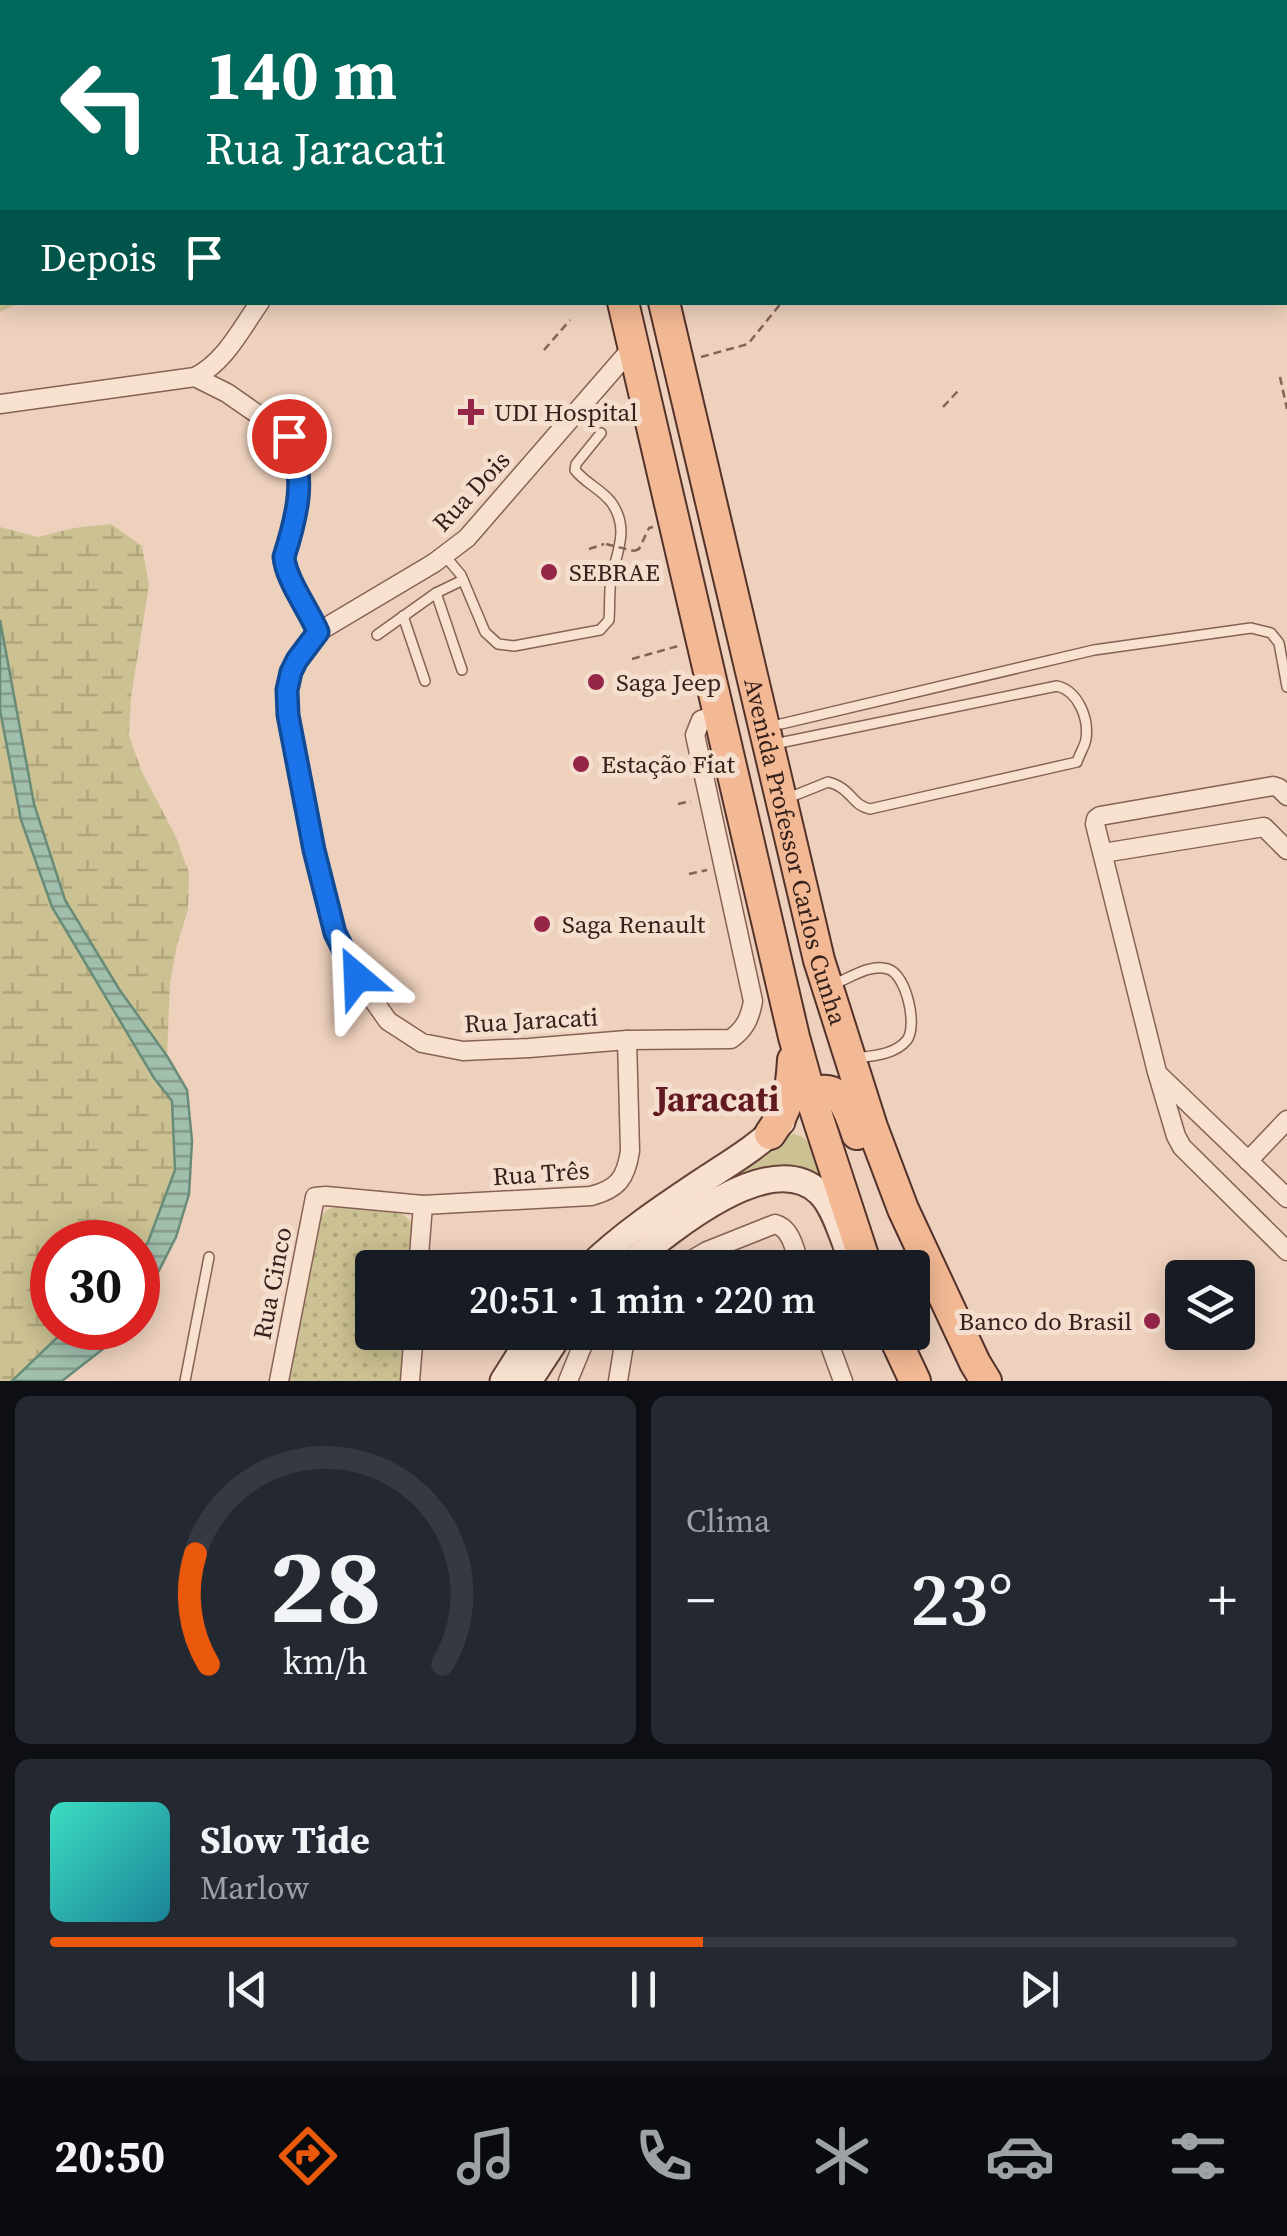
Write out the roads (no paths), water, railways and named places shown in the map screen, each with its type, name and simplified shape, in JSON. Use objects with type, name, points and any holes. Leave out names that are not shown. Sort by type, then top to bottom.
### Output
[{"type":"main road","name":"Avenida Professor Carlos Cunha","points":[[624,305],[718,714],[745,893],[861,1250]]},
{"type":"main road","name":"Avenida Professor Carlos Cunha","points":[[665,305],[827,986],[903,1209],[980,1372]]},
{"type":"main road","points":[[770,1134],[790,1096],[794,1037]]},
{"type":"main road","points":[[608,1250],[770,1134],[810,1094],[823,1089],[846,1104],[900,1250]]},
{"type":"main road","points":[[647,1250],[714,1203],[753,1184],[789,1178],[811,1186],[826,1200],[849,1250]]},
{"type":"main road","points":[[930,1301],[980,1372]]},
{"type":"main road","points":[[503,1381],[523,1350]]},
{"type":"main road","points":[[530,1381],[549,1350]]},
{"type":"main road","points":[[900,1350],[914,1381]]},
{"type":"street","points":[[0,404],[195,377],[222,356],[258,305]]},
{"type":"street","name":"Rua Dois","points":[[318,632],[445,556],[467,538],[632,348]]},
{"type":"street","points":[[195,377],[289,436],[296,452],[299,504],[285,566],[318,632]]},
{"type":"street","name":"Rua Jaracati","points":[[318,632],[297,660],[287,690],[294,750],[314,850],[335,933],[357,977],[388,1021],[422,1044],[463,1051],[627,1040],[731,1039],[740,1033],[750,1016],[752,1002],[745,893]]},
{"type":"street","points":[[1287,796],[1273,786],[1100,816],[1095,824],[1156,1072],[1176,1136],[1182,1147],[1287,1251]]},
{"type":"street","points":[[1103,854],[1264,827],[1287,850]]},
{"type":"street","name":"Rua Três","points":[[318,1196],[423,1205],[591,1196],[613,1188],[624,1172],[630,1151],[627,1040]]},
{"type":"street","points":[[1156,1072],[1287,1198]]},
{"type":"street","points":[[1248,1161],[1287,1120]]},
{"type":"street","name":"Rua Cinco","points":[[280,1381],[313,1202],[318,1196]]},
{"type":"street","points":[[419,1250],[423,1205]]},
{"type":"street","points":[[709,1250],[775,1224],[783,1226],[793,1250]]},
{"type":"street","points":[[410,1381],[413,1350]]},
{"type":"street","points":[[568,1381],[581,1350]]},
{"type":"street","points":[[618,1381],[623,1350]]},
{"type":"street","points":[[832,1350],[843,1381]]},
{"type":"lane","points":[[445,556],[464,580],[484,632],[498,644],[514,646],[600,630],[609,620],[611,582],[622,529],[608,498],[575,470],[601,432]]},
{"type":"lane","points":[[378,635],[436,592],[464,580]]},
{"type":"lane","points":[[436,592],[462,670]]},
{"type":"lane","points":[[403,616],[425,681]]},
{"type":"lane","points":[[781,724],[1094,650],[1251,628],[1271,634],[1278,644],[1287,687]]},
{"type":"lane","points":[[781,802],[828,782],[846,788],[858,804],[870,809],[1077,762],[1086,737],[1080,703],[1073,693],[1056,686],[784,742]]},
{"type":"lane","points":[[827,986],[885,968],[898,974],[904,987],[912,1022],[908,1038],[884,1054],[850,1058]]},
{"type":"lane","points":[[186,1381],[210,1258]]},
{"type":"place","name":"UDI Hospital","points":[[471,412]]},
{"type":"place","name":"SEBRAE","points":[[549,572]]},
{"type":"place","name":"Saga Jeep","points":[[596,682]]},
{"type":"place","name":"Estação Fiat","points":[[581,764]]},
{"type":"place","name":"Saga Renault","points":[[542,924]]},
{"type":"place","name":"Banco do Brasil","points":[[1152,1321]]},
{"type":"district","name":"Jaracati","points":[[717,1099]]}]
